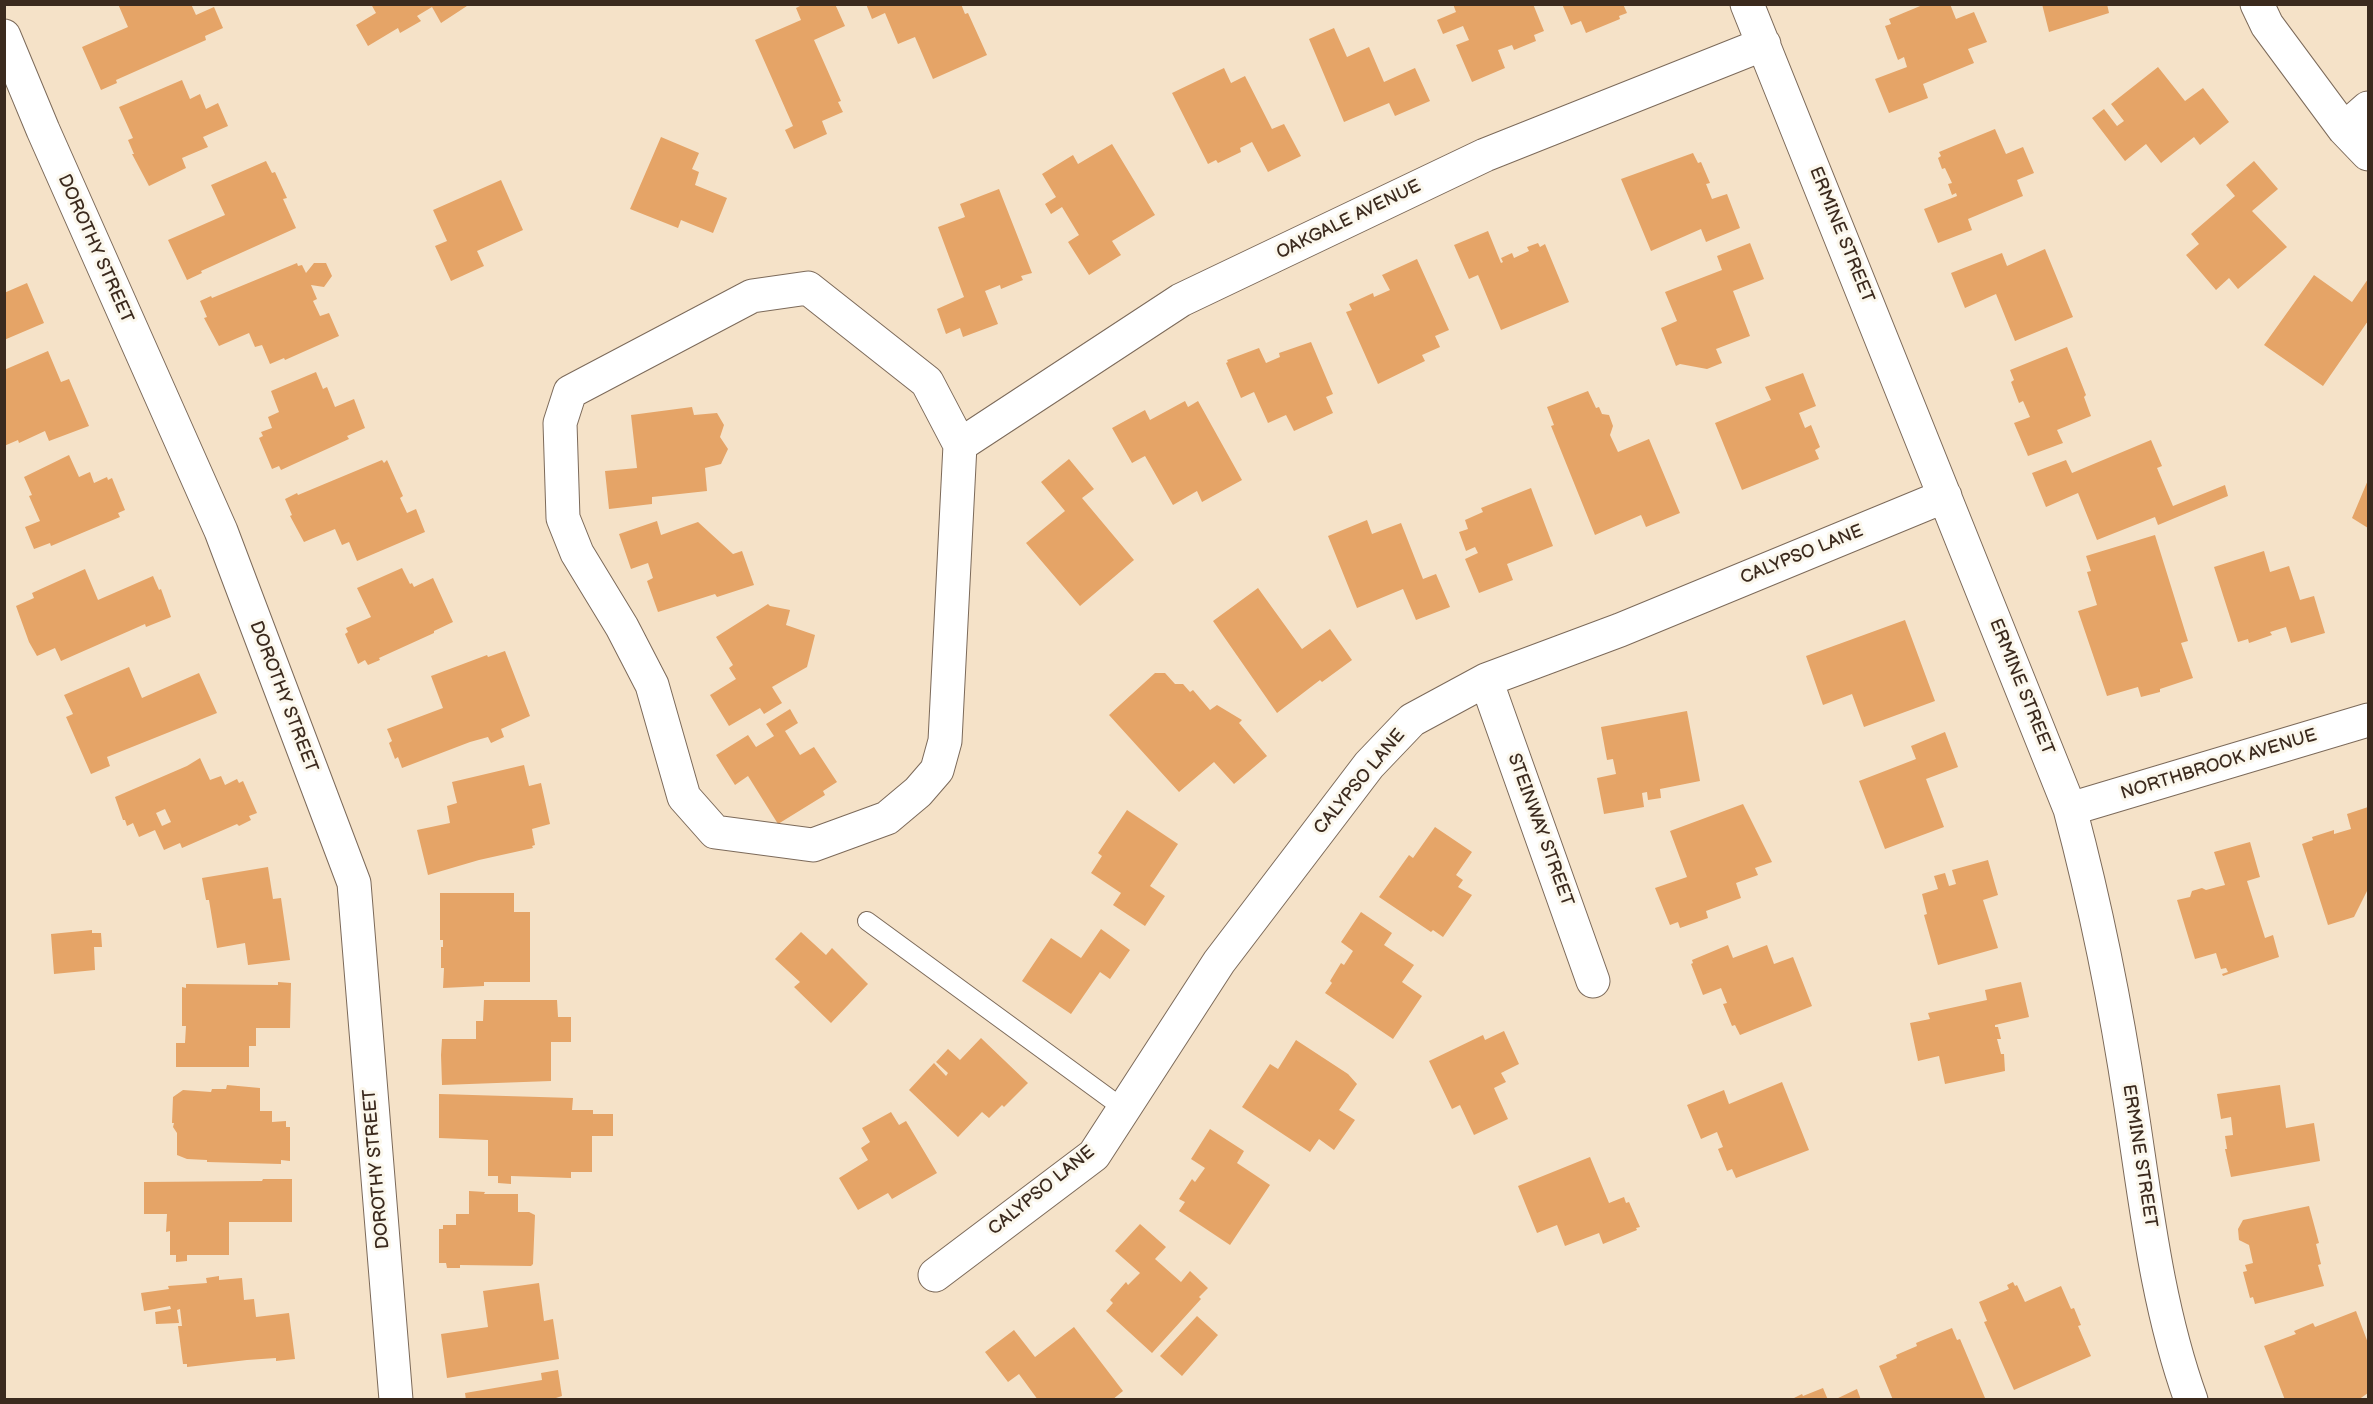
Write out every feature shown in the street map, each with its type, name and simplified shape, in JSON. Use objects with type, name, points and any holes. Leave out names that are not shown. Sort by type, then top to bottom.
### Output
[{"type":"street","name":"ERMINE STREET","points":[[1747,4],[2070,809],[2118,1020],[2166,1317],[2190,1399]]},
{"type":"street","points":[[2257,4],[2267,26],[2344,129],[2368,154]]},
{"type":"street","name":"DOROTHY STREET","points":[[4,36],[42,130],[221,531],[354,883],[396,1400]]},
{"type":"street","name":"OAKGALE AVENUE","points":[[960,445],[1181,300],[1485,154],[1764,44]]},
{"type":"street","points":[[2344,129],[2368,108]]},
{"type":"street","points":[[808,288],[927,382],[960,445],[945,741],[937,770],[918,792],[887,818],[813,845],[715,832],[684,797],[652,684],[622,627],[578,553],[563,518],[560,423],[570,392],[752,296],[808,288]]},
{"type":"street","name":"CALYPSO LANE","points":[[934,1275],[1094,1155],[1219,963],[1369,765],[1412,720],[1486,680],[1620,630],[1945,496]]},
{"type":"street","name":"STEINWAY STREET","points":[[1486,680],[1593,981]]},
{"type":"street","name":"NORTHBROOK AVENUE","points":[[2070,809],[2368,720]]},
{"type":"lane","points":[[867,921],[1124,1109]]},
{"type":"building","points":[[118,4],[191,4],[196,15],[214,7],[223,28],[205,36],[206,40],[116,80],[117,83],[101,90],[82,47],[128,27]]},
{"type":"building","points":[[371,4],[470,4],[441,23],[432,7],[417,16],[421,21],[400,33],[398,28],[368,46],[356,25],[376,13]]},
{"type":"building","points":[[804,4],[835,4],[845,26],[814,40],[841,101],[838,102],[843,112],[822,121],[827,134],[794,149],[785,130],[793,126],[755,40],[801,20],[796,8]]},
{"type":"building","points":[[866,4],[961,4],[965,14],[968,13],[987,55],[933,79],[915,37],[898,44],[885,13],[872,19]]},
{"type":"building","points":[[1453,4],[1533,4],[1544,31],[1534,35],[1536,41],[1514,50],[1512,45],[1498,50],[1505,68],[1472,82],[1456,45],[1469,40],[1463,26],[1443,34],[1437,20],[1456,12]]},
{"type":"building","points":[[1562,4],[1623,4],[1627,13],[1619,16],[1620,19],[1586,33],[1581,21],[1571,25]]},
{"type":"building","points":[[1925,4],[1950,4],[1956,19],[1974,12],[1987,42],[1968,49],[1974,63],[1923,84],[1928,98],[1889,113],[1875,79],[1907,67],[1904,57],[1898,60],[1885,26],[1891,24],[1889,19]]},
{"type":"building","points":[[2042,4],[2107,4],[2109,13],[2049,32]]},
{"type":"building","points":[[1334,28],[1347,57],[1369,47],[1384,82],[1415,68],[1430,101],[1395,116],[1389,103],[1344,122],[1309,39]]},
{"type":"building","points":[[2158,67],[2185,101],[2203,88],[2229,122],[2200,145],[2194,137],[2161,163],[2146,144],[2125,161],[2092,118],[2104,109],[2117,126],[2124,121],[2111,104]]},
{"type":"building","points":[[1224,68],[1231,83],[1245,76],[1272,129],[1284,124],[1301,156],[1268,172],[1252,142],[1240,148],[1241,152],[1218,163],[1216,160],[1208,164],[1172,93]]},
{"type":"building","points":[[182,80],[190,99],[200,94],[206,109],[218,103],[228,126],[203,137],[208,147],[182,158],[186,168],[149,186],[132,154],[134,154],[128,140],[133,138],[119,107]]},
{"type":"building","points":[[1995,129],[2006,154],[2023,147],[2034,173],[2017,180],[2023,196],[1968,219],[1972,230],[1938,243],[1924,209],[1957,196],[1956,193],[1952,195],[1948,184],[1952,183],[1945,168],[1942,169],[1938,158],[1941,156],[1939,152]]},
{"type":"building","points":[[661,137],[699,153],[692,169],[699,172],[695,185],[727,198],[713,233],[681,220],[678,228],[630,209]]},
{"type":"building","points":[[1112,144],[1155,215],[1112,241],[1121,255],[1089,275],[1068,242],[1079,235],[1062,207],[1051,214],[1045,204],[1056,197],[1042,174],[1073,155],[1078,164]]},
{"type":"building","points":[[1693,153],[1698,163],[1701,162],[1710,183],[1706,184],[1712,199],[1727,194],[1740,228],[1706,242],[1701,229],[1651,251],[1621,179]]},
{"type":"building","points":[[266,161],[272,173],[275,172],[287,198],[283,199],[296,228],[201,271],[202,273],[187,280],[168,240],[225,215],[211,185]]},
{"type":"building","points":[[2254,161],[2278,189],[2252,211],[2287,247],[2238,289],[2229,278],[2216,290],[2186,255],[2199,244],[2191,234],[2235,196],[2226,185]]},
{"type":"building","points":[[501,180],[523,230],[477,251],[484,266],[451,281],[435,246],[447,241],[433,210]]},
{"type":"building","points":[[999,189],[1032,273],[1021,276],[1023,280],[1001,289],[1000,285],[985,291],[998,324],[963,337],[960,328],[946,334],[937,309],[964,297],[938,227],[965,217],[960,204]]},
{"type":"building","points":[[1488,231],[1501,263],[1503,262],[1501,258],[1512,253],[1514,258],[1529,251],[1527,247],[1538,243],[1540,247],[1545,244],[1569,302],[1501,330],[1478,275],[1469,279],[1454,245]]},
{"type":"building","points":[[1750,243],[1764,279],[1733,291],[1750,336],[1716,349],[1722,363],[1707,369],[1680,364],[1676,366],[1661,328],[1677,321],[1665,292],[1722,270],[1717,256]]},
{"type":"building","points":[[2045,249],[2073,317],[2015,341],[1996,294],[1965,308],[1951,273],[2002,253],[2007,266]]},
{"type":"building","points":[[1417,259],[1449,330],[1435,336],[1440,347],[1422,355],[1425,361],[1378,384],[1346,312],[1352,310],[1349,304],[1373,293],[1374,297],[1390,290],[1382,275]]},
{"type":"building","points":[[297,263],[298,266],[302,265],[306,273],[314,263],[326,263],[332,276],[324,287],[311,285],[317,299],[313,301],[320,316],[329,313],[339,336],[285,360],[284,358],[270,364],[262,345],[255,347],[249,333],[219,346],[204,318],[207,317],[200,301]]},
{"type":"building","points":[[2314,275],[2352,302],[2368,279],[2368,321],[2323,386],[2264,345]]},
{"type":"building","points":[[27,283],[44,323],[4,340],[4,293]]},
{"type":"building","points":[[1311,342],[1333,394],[1326,397],[1333,413],[1294,431],[1286,415],[1268,423],[1254,392],[1241,398],[1226,363],[1227,360],[1259,348],[1266,363],[1280,357],[1279,353]]},
{"type":"building","points":[[2067,347],[2086,395],[2084,397],[2091,416],[2057,430],[2063,443],[2028,456],[2014,423],[2030,417],[2023,401],[2019,403],[2011,382],[2014,380],[2010,370]]},
{"type":"building","points":[[48,351],[61,382],[69,379],[89,426],[49,441],[45,431],[19,443],[18,440],[4,446],[4,370]]},
{"type":"building","points":[[316,372],[323,389],[327,387],[335,407],[354,399],[365,428],[347,436],[349,439],[281,470],[279,466],[272,469],[259,438],[263,436],[261,432],[272,428],[268,417],[279,412],[271,391]]},
{"type":"building","points":[[1803,373],[1816,406],[1799,413],[1805,428],[1811,425],[1820,447],[1815,450],[1819,459],[1742,490],[1715,423],[1771,400],[1765,387]]},
{"type":"building","points":[[1588,391],[1596,408],[1599,407],[1602,414],[1609,415],[1613,426],[1610,435],[1618,452],[1649,439],[1680,513],[1646,527],[1641,515],[1595,535],[1551,426],[1554,425],[1547,407]]},
{"type":"building","points":[[1185,401],[1188,407],[1198,401],[1242,480],[1202,502],[1197,491],[1173,505],[1145,456],[1132,463],[1112,428],[1145,410],[1150,420]]},
{"type":"building","points":[[692,407],[694,415],[717,413],[724,425],[720,437],[728,449],[721,464],[705,468],[707,491],[652,497],[652,504],[609,509],[605,471],[637,468],[631,415]]},
{"type":"building","points":[[2151,440],[2162,466],[2157,468],[2173,506],[2225,485],[2228,496],[2158,525],[2155,517],[2097,540],[2078,493],[2046,507],[2032,473],[2066,460],[2072,473]]},
{"type":"building","points":[[69,455],[79,477],[90,472],[94,483],[107,477],[108,480],[112,478],[125,510],[118,513],[120,517],[51,546],[50,543],[34,549],[25,527],[40,521],[24,477]]},
{"type":"building","points":[[1069,459],[1094,489],[1082,498],[1134,560],[1080,606],[1026,543],[1065,511],[1041,482]]},
{"type":"building","points":[[382,460],[384,463],[387,460],[403,496],[400,498],[407,513],[416,509],[425,532],[357,561],[349,542],[342,545],[335,529],[304,542],[290,516],[292,515],[285,499]]},
{"type":"building","points":[[2368,480],[2368,528],[2352,518]]},
{"type":"building","points":[[1531,488],[1553,546],[1507,564],[1513,580],[1479,593],[1465,559],[1478,553],[1475,547],[1466,551],[1459,532],[1468,529],[1465,520],[1483,512],[1481,508]]},
{"type":"building","points":[[1367,520],[1372,534],[1401,523],[1423,579],[1436,574],[1450,607],[1416,620],[1403,589],[1357,608],[1328,536]]},
{"type":"building","points":[[657,521],[661,535],[698,522],[733,554],[742,551],[754,585],[717,597],[715,594],[658,612],[647,581],[653,578],[648,563],[631,569],[619,534]]},
{"type":"building","points":[[2155,535],[2188,641],[2181,643],[2193,678],[2160,689],[2160,692],[2141,697],[2138,687],[2107,696],[2078,611],[2097,605],[2087,572],[2091,571],[2086,556]]},
{"type":"building","points":[[2264,551],[2270,572],[2289,566],[2300,600],[2314,596],[2325,633],[2291,643],[2286,627],[2249,643],[2248,639],[2238,642],[2214,567]]},
{"type":"building","points":[[402,568],[414,587],[433,578],[453,622],[379,658],[380,660],[368,665],[365,660],[358,664],[345,634],[348,632],[346,628],[371,617],[357,588]]},
{"type":"building","points":[[85,569],[98,600],[153,576],[159,590],[161,589],[171,617],[146,627],[145,624],[61,661],[55,648],[37,656],[29,642],[16,606],[34,598],[32,593]]},
{"type":"building","points":[[1258,588],[1302,649],[1330,629],[1352,660],[1322,682],[1320,680],[1277,713],[1213,621]]},
{"type":"building","points":[[768,604],[790,610],[786,625],[815,635],[807,667],[772,687],[782,703],[764,714],[760,708],[729,726],[710,695],[736,679],[729,668],[733,665],[716,637]]},
{"type":"building","points":[[1905,620],[1935,701],[1864,727],[1852,694],[1823,705],[1806,656]]},
{"type":"building","points":[[505,651],[530,716],[501,729],[504,737],[491,743],[488,737],[470,742],[402,768],[398,757],[395,759],[387,729],[443,708],[431,676],[487,655],[488,657]]},
{"type":"building","points":[[129,667],[142,698],[199,673],[217,713],[107,757],[110,766],[91,774],[66,717],[73,714],[64,695]]},
{"type":"building","points":[[1155,673],[1165,673],[1175,684],[1183,684],[1190,692],[1193,690],[1210,710],[1217,705],[1242,720],[1239,723],[1267,756],[1234,784],[1214,762],[1179,792],[1109,715]]},
{"type":"building","points":[[790,709],[798,723],[785,731],[800,755],[814,747],[837,782],[823,791],[825,795],[778,824],[748,776],[735,785],[716,755],[748,735],[756,747],[774,736],[766,724]]},
{"type":"building","points":[[1687,711],[1700,781],[1660,789],[1661,798],[1648,800],[1647,792],[1642,793],[1644,807],[1604,814],[1597,778],[1616,774],[1613,759],[1607,760],[1601,727]]},
{"type":"building","points":[[1945,732],[1958,767],[1926,779],[1944,827],[1885,849],[1859,781],[1916,759],[1911,746]]},
{"type":"building","points":[[200,758],[210,780],[221,776],[225,785],[237,779],[239,783],[243,781],[257,813],[249,816],[251,820],[239,826],[237,824],[182,848],[180,843],[164,850],[155,830],[139,837],[133,823],[127,826],[115,797],[187,766]],"holes":[[[165,809],[171,822],[162,826],[156,813]]]},
{"type":"building","points":[[524,765],[529,786],[541,783],[550,824],[532,829],[535,845],[532,846],[533,848],[479,860],[428,875],[417,830],[450,823],[447,806],[457,803],[452,782]]},
{"type":"building","points":[[1743,804],[1772,862],[1755,868],[1758,875],[1736,883],[1741,898],[1706,911],[1708,918],[1680,928],[1678,922],[1670,925],[1655,888],[1687,877],[1670,831]]},
{"type":"building","points":[[2368,807],[2368,889],[2354,917],[2328,925],[2302,844],[2313,840],[2312,837],[2334,830],[2334,834],[2351,829],[2347,814]]},
{"type":"building","points":[[1127,810],[1178,844],[1150,886],[1165,896],[1145,926],[1113,905],[1121,893],[1091,873],[1102,856],[1098,853]]},
{"type":"building","points":[[1435,827],[1472,852],[1456,875],[1463,880],[1458,887],[1472,895],[1443,937],[1433,930],[1431,932],[1379,897],[1409,855],[1413,858]]},
{"type":"building","points":[[2250,842],[2260,877],[2247,881],[2265,938],[2273,935],[2279,957],[2223,976],[2222,974],[2228,972],[2226,968],[2221,969],[2216,953],[2195,959],[2177,900],[2190,897],[2192,891],[2225,885],[2214,852]]},
{"type":"building","points":[[1988,860],[1998,895],[1983,900],[1998,948],[1938,965],[1924,915],[1927,914],[1922,894],[1938,889],[1934,876],[1945,873],[1949,886],[1956,884],[1952,870]]},
{"type":"building","points":[[268,867],[273,899],[281,898],[290,960],[248,965],[245,943],[217,948],[209,900],[206,900],[202,878]]},
{"type":"building","points":[[440,893],[514,893],[514,912],[530,912],[530,982],[484,982],[484,986],[443,988]]},
{"type":"building","points":[[1361,912],[1392,933],[1384,945],[1414,965],[1402,982],[1422,996],[1393,1039],[1325,993],[1341,963],[1344,965],[1353,951],[1341,942]]},
{"type":"building","points":[[1101,929],[1130,950],[1110,979],[1100,972],[1071,1014],[1022,981],[1051,938],[1081,958]]},
{"type":"building","points":[[92,930],[92,933],[101,933],[102,947],[94,947],[95,970],[54,974],[51,934]]},
{"type":"building","points":[[801,932],[826,955],[832,948],[868,984],[831,1023],[794,987],[800,982],[775,959]]},
{"type":"building","points":[[1728,945],[1733,958],[1767,945],[1774,964],[1793,957],[1812,1006],[1740,1035],[1735,1025],[1732,1026],[1723,1004],[1727,1003],[1721,988],[1703,995],[1691,964],[1692,960]]},
{"type":"building","points":[[278,982],[291,983],[290,1028],[256,1028],[256,1046],[249,1046],[249,1067],[176,1067],[176,1043],[185,1043],[186,1026],[182,1026],[182,987],[186,988],[186,984],[278,985]]},
{"type":"building","points":[[2021,982],[2029,1017],[1995,1025],[1998,1027],[2001,1039],[1997,1039],[2001,1054],[2004,1054],[2005,1071],[1945,1084],[1939,1056],[1918,1061],[1910,1023],[1930,1019],[1928,1013],[1987,1000],[1985,990]]},
{"type":"building","points":[[484,1000],[557,1000],[558,1017],[571,1017],[571,1042],[551,1042],[551,1081],[442,1085],[442,1039],[476,1039],[476,1021],[483,1021]]},
{"type":"building","points":[[1504,1031],[1519,1064],[1501,1073],[1506,1082],[1494,1088],[1508,1119],[1474,1135],[1460,1105],[1452,1109],[1429,1061],[1483,1035],[1485,1040]]},
{"type":"building","points":[[981,1038],[1028,1083],[1004,1107],[1002,1105],[989,1118],[982,1112],[958,1137],[909,1090],[934,1063],[946,1076],[948,1073],[936,1062],[948,1049],[960,1060]]},
{"type":"building","points":[[1296,1040],[1348,1074],[1357,1084],[1339,1110],[1355,1120],[1334,1150],[1319,1139],[1310,1152],[1242,1107],[1270,1064],[1278,1069]]},
{"type":"building","points":[[1782,1082],[1809,1150],[1736,1178],[1732,1169],[1727,1171],[1718,1149],[1723,1147],[1717,1132],[1701,1139],[1687,1105],[1724,1090],[1729,1104]]},
{"type":"building","points":[[227,1085],[260,1088],[260,1111],[272,1111],[272,1122],[286,1121],[286,1127],[290,1127],[290,1161],[281,1160],[281,1164],[207,1162],[207,1160],[187,1159],[177,1155],[177,1133],[172,1123],[173,1097],[183,1090],[211,1092],[212,1089],[226,1089]]},
{"type":"building","points":[[2280,1085],[2286,1128],[2314,1123],[2320,1161],[2231,1177],[2225,1149],[2227,1149],[2225,1136],[2233,1135],[2231,1117],[2221,1119],[2217,1094]]},
{"type":"building","points":[[439,1094],[573,1098],[572,1110],[593,1110],[593,1114],[613,1114],[613,1136],[592,1136],[592,1172],[571,1172],[571,1178],[511,1176],[511,1184],[498,1183],[498,1176],[488,1176],[488,1140],[439,1138]]},
{"type":"building","points":[[891,1112],[899,1125],[906,1121],[937,1173],[892,1199],[888,1193],[858,1210],[839,1178],[868,1160],[861,1148],[870,1142],[862,1128]]},
{"type":"building","points":[[1210,1129],[1244,1151],[1237,1163],[1270,1185],[1230,1245],[1179,1211],[1185,1202],[1179,1199],[1192,1179],[1195,1182],[1205,1168],[1191,1159]]},
{"type":"building","points":[[1590,1157],[1609,1203],[1624,1197],[1626,1203],[1629,1202],[1640,1227],[1603,1244],[1599,1233],[1565,1246],[1557,1225],[1537,1233],[1518,1186]]},
{"type":"building","points":[[263,1179],[292,1179],[292,1222],[229,1222],[229,1255],[187,1255],[187,1261],[176,1262],[176,1255],[170,1255],[170,1231],[166,1232],[167,1214],[144,1214],[144,1182],[262,1181]]},
{"type":"building","points":[[469,1191],[485,1192],[484,1194],[518,1194],[518,1212],[529,1212],[535,1215],[533,1264],[531,1266],[460,1265],[460,1268],[447,1268],[446,1263],[439,1263],[439,1229],[443,1229],[443,1225],[456,1225],[456,1214],[469,1214]]},
{"type":"building","points":[[2309,1206],[2319,1243],[2316,1244],[2321,1264],[2318,1265],[2324,1286],[2255,1304],[2253,1297],[2250,1298],[2243,1272],[2247,1271],[2245,1265],[2253,1263],[2249,1245],[2239,1240],[2238,1229],[2243,1220]]},
{"type":"building","points":[[1140,1224],[1166,1247],[1155,1259],[1181,1282],[1190,1271],[1208,1288],[1199,1297],[1201,1299],[1152,1353],[1106,1311],[1113,1303],[1110,1300],[1126,1282],[1128,1285],[1140,1273],[1115,1251]]},
{"type":"building","points":[[219,1276],[219,1280],[242,1278],[244,1300],[254,1299],[256,1317],[289,1313],[295,1359],[247,1360],[187,1367],[187,1364],[183,1364],[178,1326],[182,1326],[180,1309],[177,1310],[179,1323],[156,1324],[155,1312],[171,1309],[170,1306],[144,1311],[141,1293],[169,1289],[168,1286],[207,1283],[206,1278]]},
{"type":"building","points":[[2013,1282],[2015,1286],[2017,1285],[2025,1302],[2061,1286],[2071,1309],[2074,1308],[2081,1325],[2078,1326],[2091,1356],[2014,1390],[1984,1322],[1987,1321],[1979,1302],[2009,1289],[2007,1285]]},
{"type":"building","points":[[539,1283],[544,1321],[553,1319],[559,1359],[447,1378],[441,1334],[488,1327],[483,1291]]},
{"type":"building","points":[[2356,1311],[2368,1343],[2368,1393],[2358,1400],[2285,1400],[2264,1346],[2296,1334],[2294,1331],[2313,1323],[2315,1327]]},
{"type":"building","points":[[1197,1316],[1218,1335],[1182,1376],[1160,1356]]},
{"type":"building","points":[[1074,1327],[1123,1391],[1112,1400],[1038,1400],[1019,1374],[1008,1382],[985,1352],[1014,1330],[1035,1357]]},
{"type":"building","points":[[1952,1328],[1957,1340],[1960,1339],[1985,1398],[1893,1400],[1879,1366],[1897,1358],[1896,1355],[1917,1346],[1916,1343]]},
{"type":"building","points":[[558,1370],[562,1396],[550,1400],[466,1400],[465,1393],[542,1380],[541,1373]]},
{"type":"building","points":[[1823,1388],[1828,1400],[1790,1400],[1802,1394],[1803,1396]]},
{"type":"building","points":[[1857,1389],[1861,1400],[1834,1400]]}]
